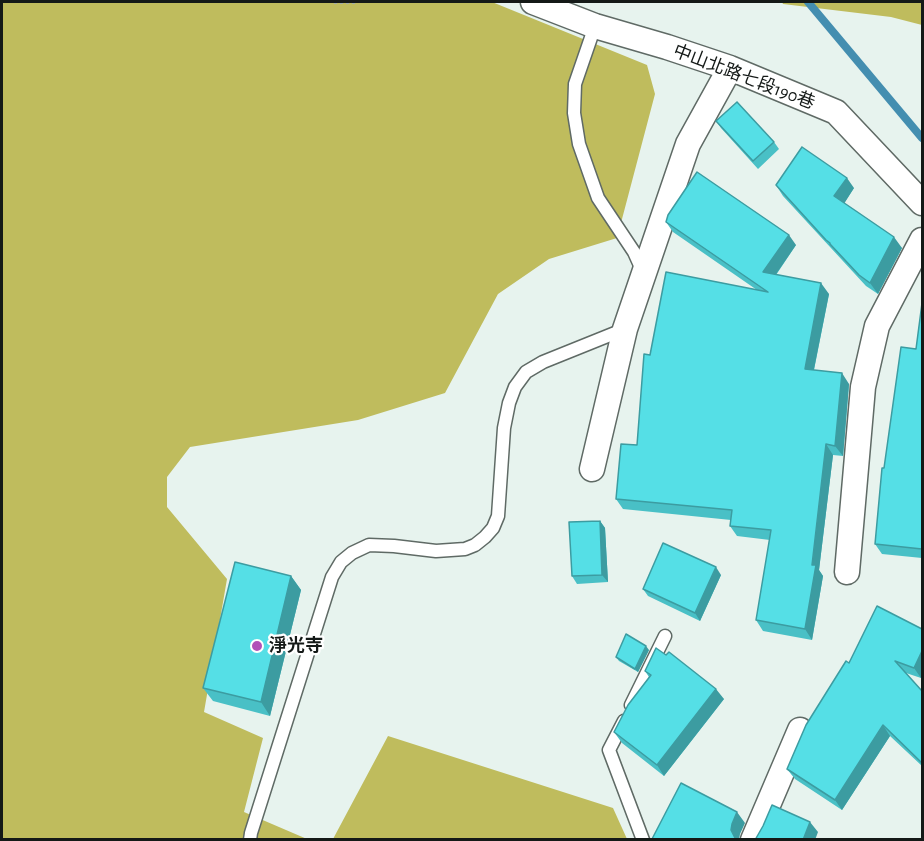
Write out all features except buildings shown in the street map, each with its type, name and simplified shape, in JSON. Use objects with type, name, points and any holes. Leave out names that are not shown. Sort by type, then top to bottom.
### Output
[{"type":"street","name":"中山北路七段190巷","points":[[533,2],[595,26],[730,68],[836,112],[922,203]]},
{"type":"street","points":[[592,468],[625,329],[688,144],[730,68]]},
{"type":"street","points":[[847,572],[863,387],[874,336],[922,240]]},
{"type":"street","points":[[753,840],[800,730]]},
{"type":"lane","points":[[595,26],[575,84],[574,113],[579,144],[598,198],[634,252],[644,273]]},
{"type":"lane","points":[[250,840],[332,577],[341,562],[352,553],[369,545],[436,551],[465,549],[485,537],[493,528],[498,516],[504,428],[515,387],[526,372],[543,362],[625,329]]},
{"type":"lane","points":[[644,840],[609,750],[665,636]]},
{"type":"path","points":[[334,2],[358,2]]},
{"type":"shaded area","points":[[2,2],[492,2],[647,65],[655,94],[617,238],[549,259],[498,294],[445,393],[358,420],[190,447],[167,477],[167,507],[227,579],[204,712],[263,738],[244,812],[307,839],[2,840]]},
{"type":"shaded area","points":[[782,2],[922,2],[922,25],[891,17],[783,4]]},
{"type":"shaded area","points":[[388,736],[613,808],[627,839],[333,839]]},
{"type":"waterway","points":[[808,2],[922,138]]},
{"type":"place","name":"淨光寺","points":[[257,646]]}]
